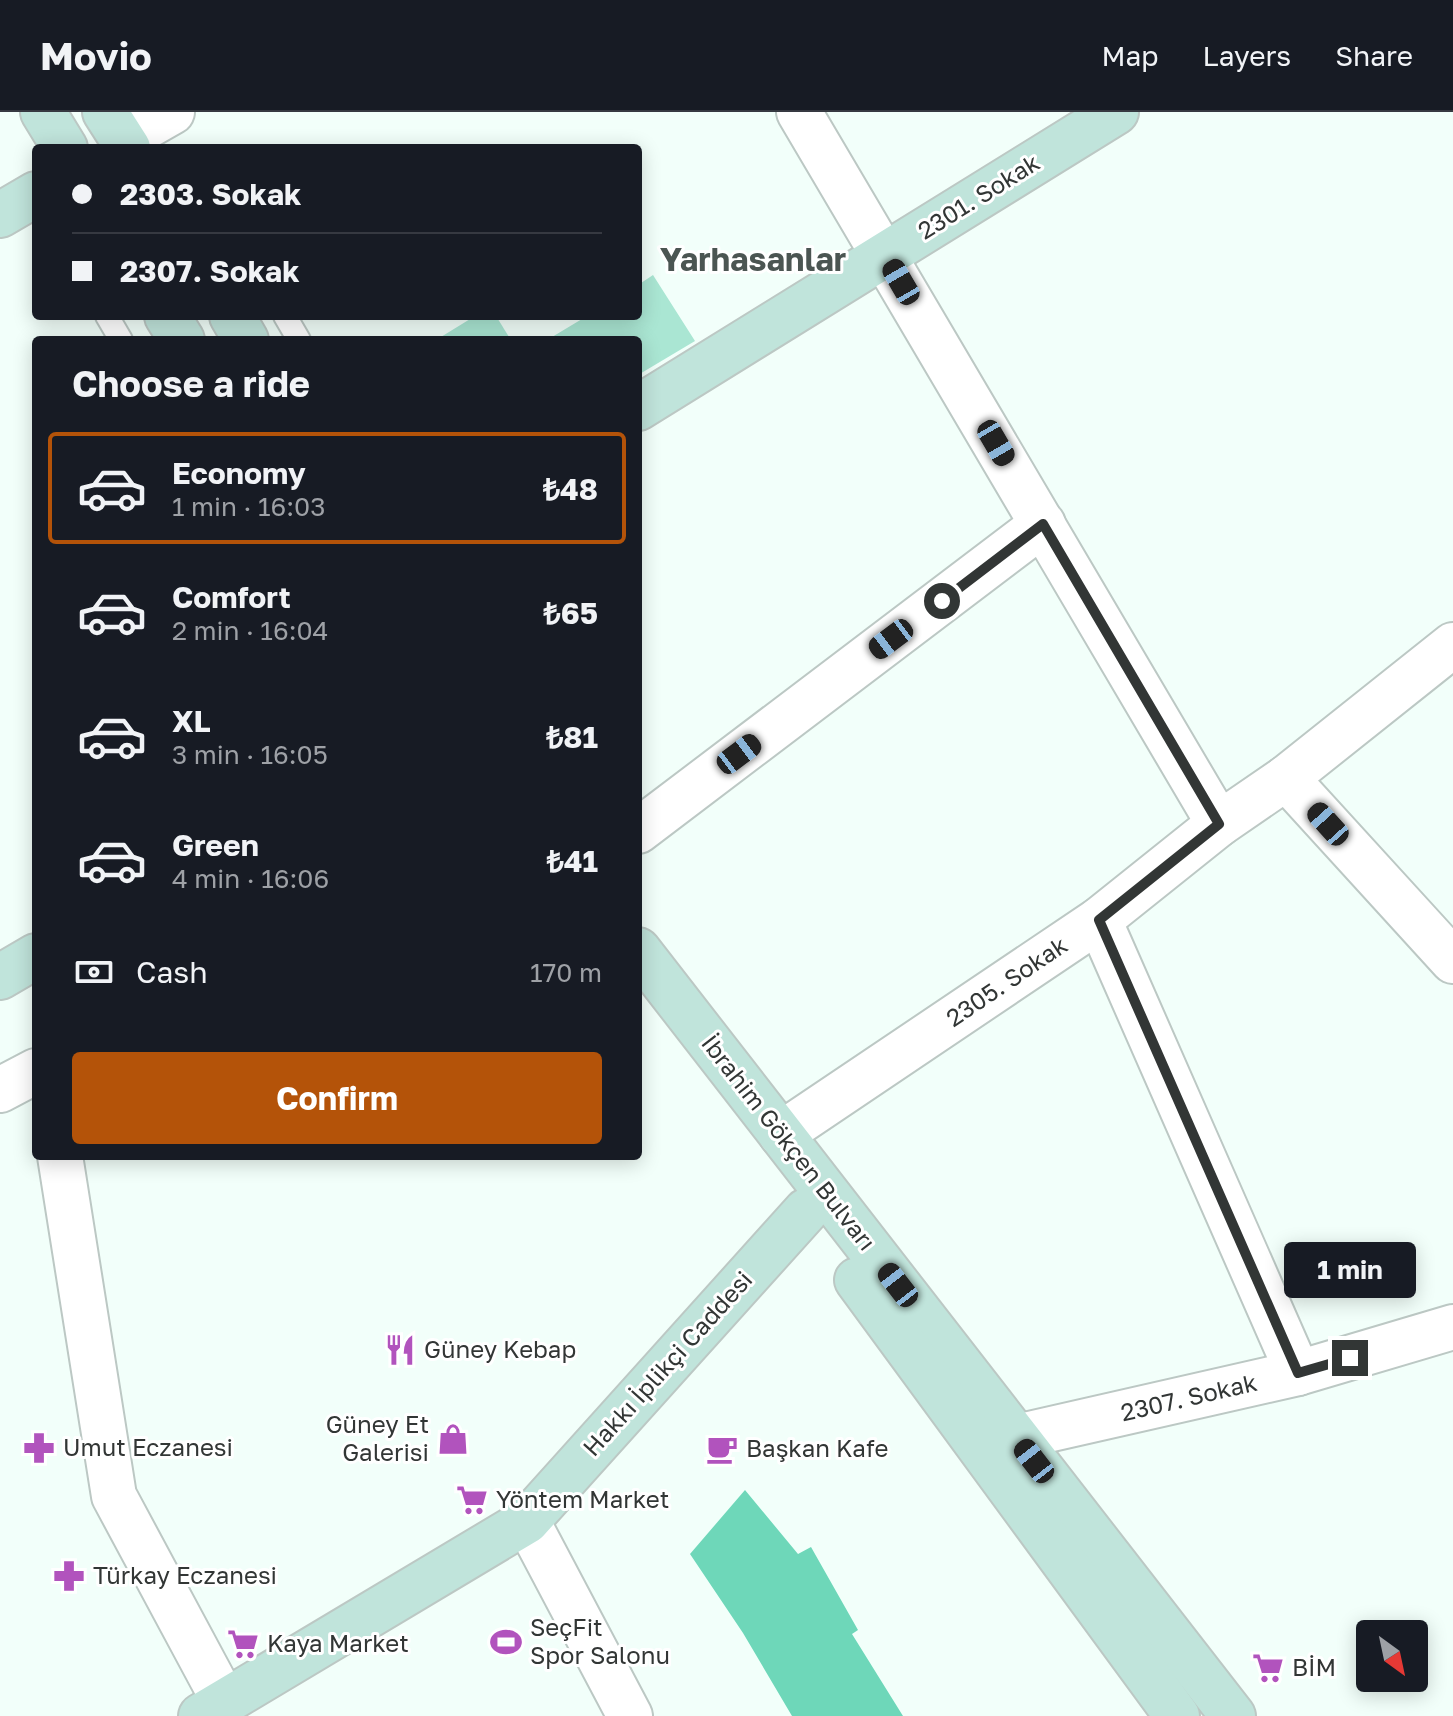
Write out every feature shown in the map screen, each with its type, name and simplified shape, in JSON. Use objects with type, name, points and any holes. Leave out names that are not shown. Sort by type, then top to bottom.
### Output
[{"type":"main road","points":[[43,112],[63,144]]},
{"type":"main road","name":"2301. Sokak","points":[[642,406],[1116,112]]},
{"type":"main road","points":[[0,215],[32,196]]},
{"type":"main road","name":"İbrahim Gökçen Bulvarı","points":[[642,955],[1233,1716]]},
{"type":"main road","points":[[0,977],[32,958]]},
{"type":"main road","name":"İbrahim Gökçen Bulvarı","points":[[642,1001],[806,1211],[1177,1716]]},
{"type":"main road","name":"Hakkı İplikçi Caddesi","points":[[213,1709],[527,1521],[806,1211]]},
{"type":"street","points":[[117,137],[172,112]]},
{"type":"street","points":[[799,112],[1219,824]]},
{"type":"street","points":[[642,828],[1043,524]]},
{"type":"street","name":"2305. Sokak","points":[[781,1134],[1099,920],[1219,824],[1286,778],[1453,645]]},
{"type":"street","points":[[1286,778],[1453,961]]},
{"type":"street","points":[[1099,920],[1298,1373]]},
{"type":"street","points":[[0,1090],[32,1073]]},
{"type":"street","points":[[61,1160],[114,1496],[213,1709]]},
{"type":"street","name":"2307. Sokak","points":[[1016,1437],[1298,1373],[1453,1327]]},
{"type":"street","points":[[527,1521],[630,1716]]},
{"type":"green space","points":[[653,275],[695,341],[642,373],[642,336],[554,336],[580,320],[642,320],[642,282]]},
{"type":"green space","points":[[468,320],[498,320],[508,336],[442,336]]},
{"type":"green space","points":[[745,1490],[798,1554],[811,1547],[858,1630],[852,1634],[903,1716],[792,1716],[743,1633],[690,1554]]},
{"type":"place","name":"Güney Kebap","points":[[400,1350]]},
{"type":"place","name":"Güney Et Galerisi","points":[[453,1439]]},
{"type":"place","name":"Umut Eczanesi","points":[[39,1448]]},
{"type":"place","name":"Başkan Kafe","points":[[722,1449]]},
{"type":"place","name":"Yöntem Market","points":[[472,1500]]},
{"type":"place","name":"Türkay Eczanesi","points":[[69,1576]]},
{"type":"place","name":"SeçFit Spor Salonu","points":[[506,1642]]},
{"type":"place","name":"Kaya Market","points":[[243,1644]]},
{"type":"place","name":"BİM","points":[[1268,1668]]},
{"type":"district","name":"Yarhasanlar","points":[[753,260]]},
{"type":"route","points":[[942,601],[1043,524],[1219,824],[1099,920],[1298,1373],[1350,1358]]}]
